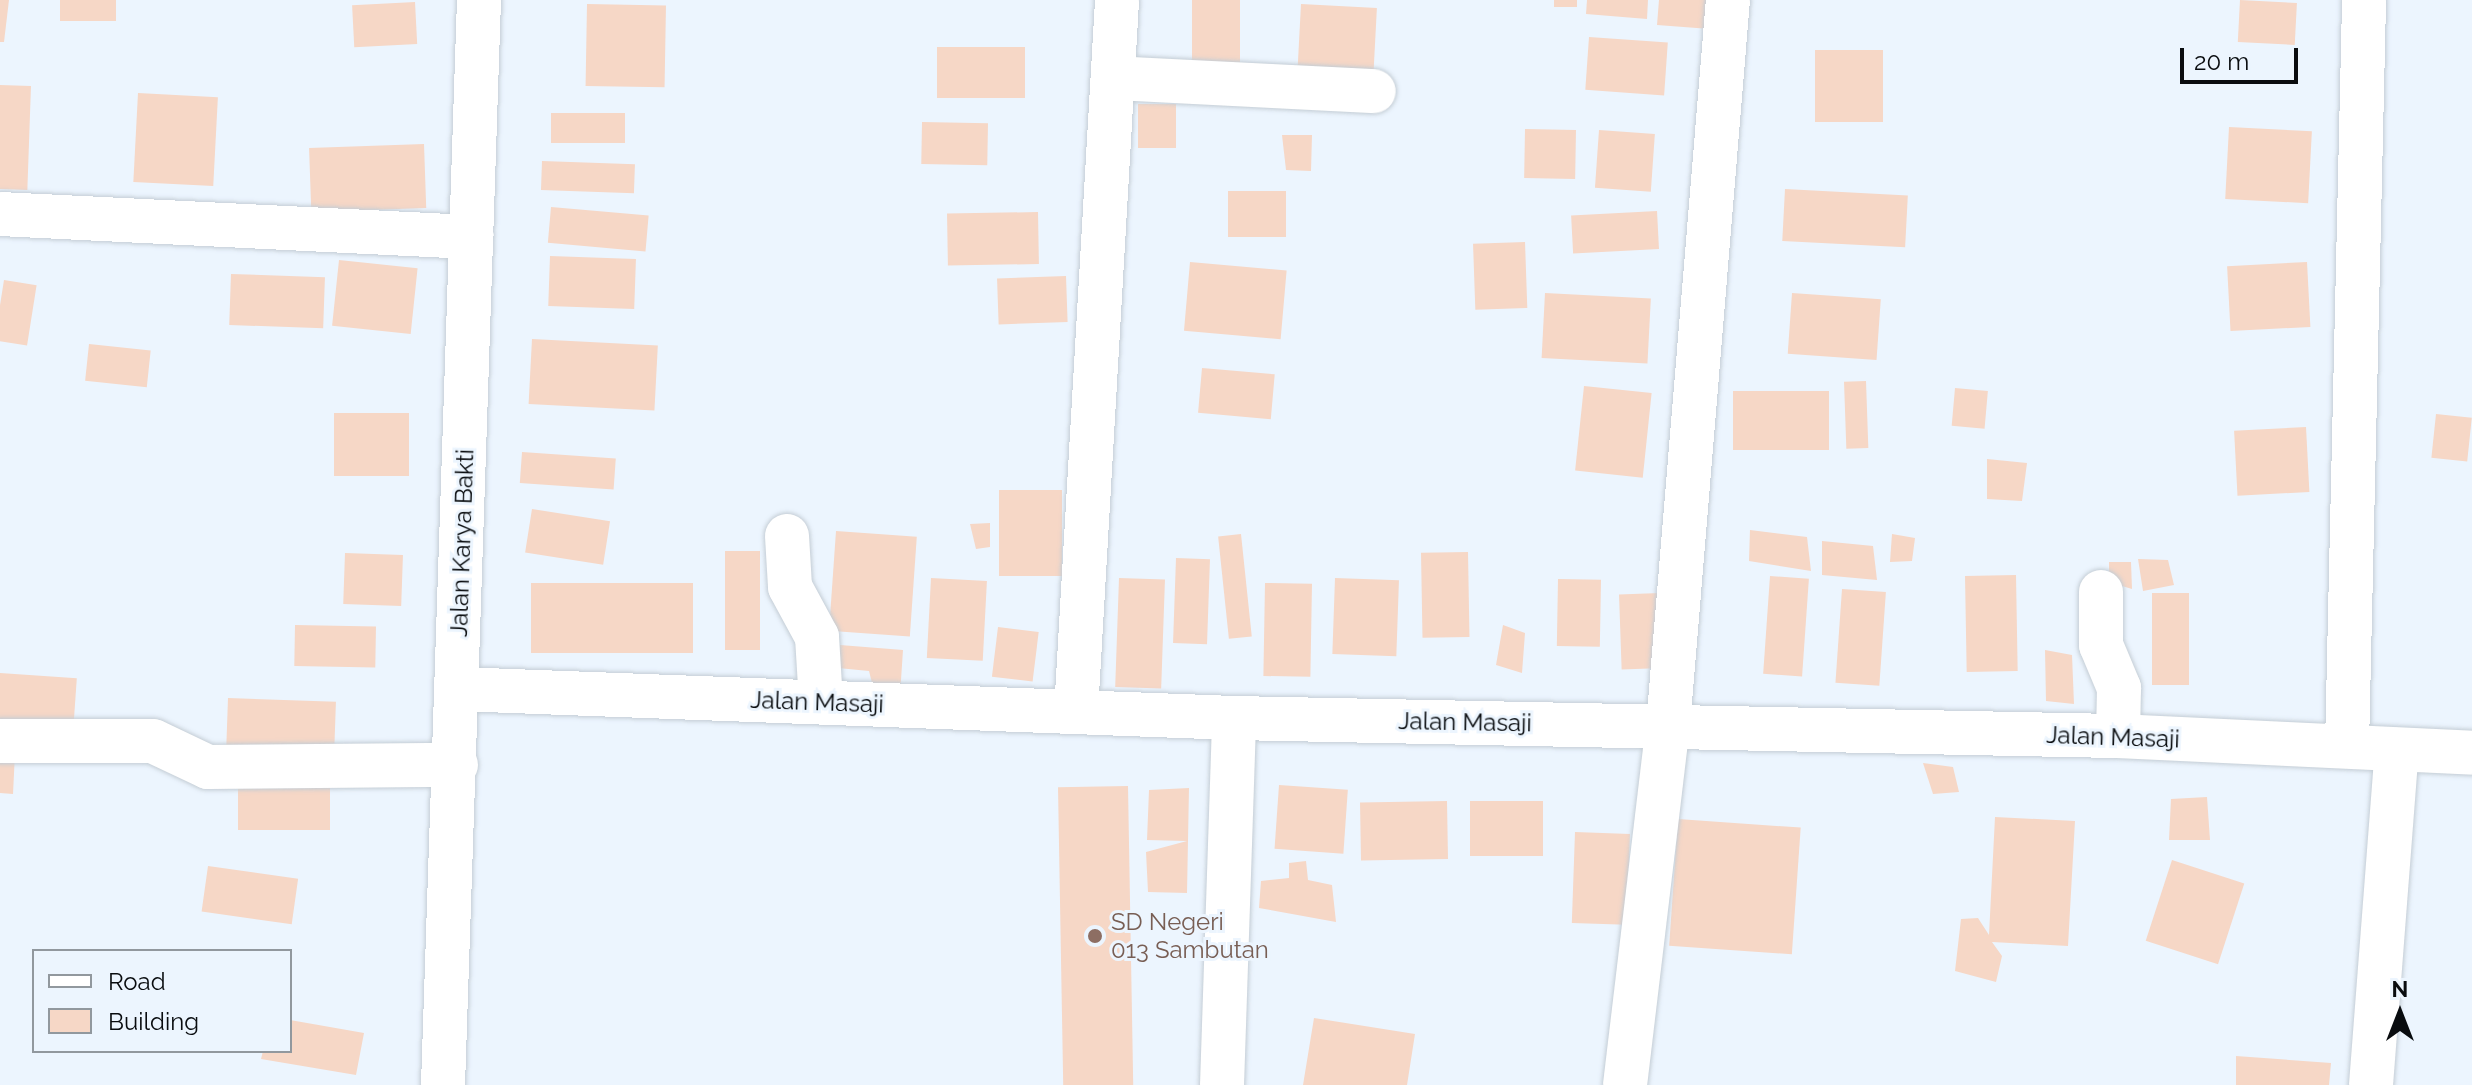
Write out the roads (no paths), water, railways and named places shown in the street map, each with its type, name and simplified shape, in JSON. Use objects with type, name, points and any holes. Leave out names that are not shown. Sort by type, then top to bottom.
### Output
[{"type":"street","name":"Jalan Karya Bakti","points":[[443,1085],[479,0]]},
{"type":"street","points":[[1076,712],[1117,0]]},
{"type":"street","points":[[1625,1085],[1668,726],[1728,0]]},
{"type":"street","points":[[2347,746],[2364,0]]},
{"type":"street","points":[[1113,78],[1374,91]]},
{"type":"street","points":[[0,214],[471,237]]},
{"type":"street","points":[[787,536],[790,587],[817,637],[821,702]]},
{"type":"street","points":[[2101,592],[2101,645],[2119,688],[2118,736]]},
{"type":"street","name":"Jalan Masaji","points":[[458,689],[1234,718],[2118,736],[2472,753]]},
{"type":"street","points":[[1222,1085],[1234,718]]},
{"type":"street","points":[[0,741],[153,741],[208,767],[456,765]]},
{"type":"street","points":[[2371,1085],[2397,750]]},
{"type":"place","name":"SD Negeri 013 Sambutan","points":[[1095,936]]}]
